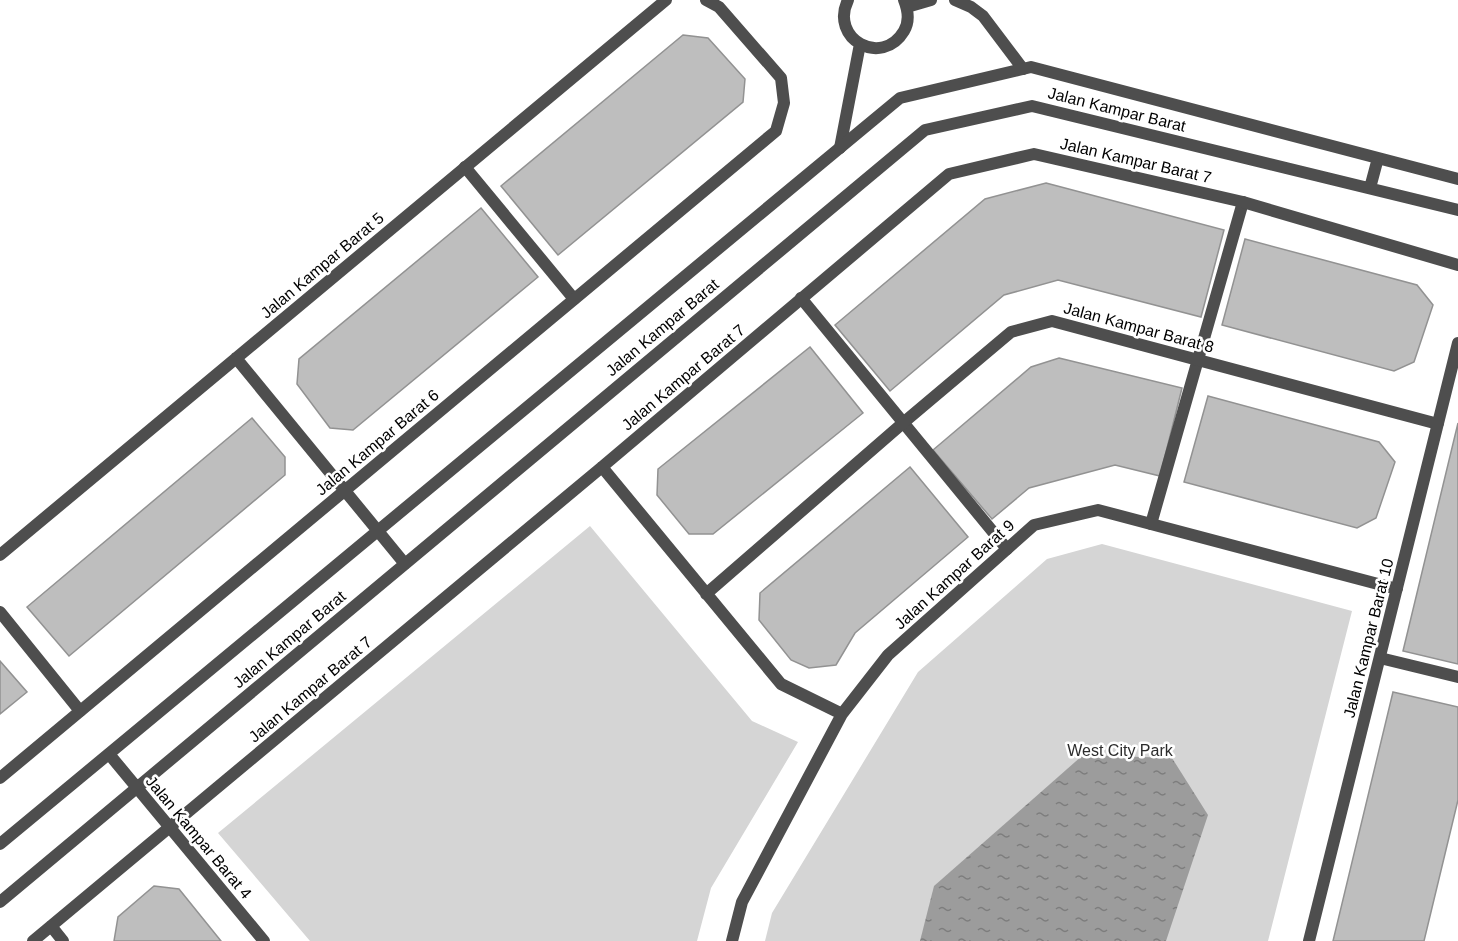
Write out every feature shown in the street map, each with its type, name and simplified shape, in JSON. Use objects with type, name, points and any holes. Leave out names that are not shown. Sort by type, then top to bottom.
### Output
[{"type":"street","name":"Jalan Kampar Barat 5","points":[[0,555],[666,0]]},
{"type":"street","name":"Jalan Kampar Barat 6","points":[[0,778],[776,131],[784,103],[781,78],[719,7],[706,0]]},
{"type":"street","points":[[848,0],[843,18],[846,28],[860,44],[870,48],[882,48],[892,44],[900,37],[906,27],[908,17],[905,3],[931,0]]},
{"type":"street","points":[[955,0],[984,16],[1023,69]]},
{"type":"street","points":[[840,148],[860,44]]},
{"type":"street","name":"Jalan Kampar Barat","points":[[0,844],[900,98],[1031,67],[1458,179]]},
{"type":"street","name":"Jalan Kampar Barat","points":[[0,902],[925,130],[1032,106],[1458,210]]},
{"type":"street","name":"Jalan Kampar Barat 7","points":[[33,941],[602,467],[949,174],[1034,154],[1243,202],[1458,265]]},
{"type":"street","points":[[1370,188],[1378,158]]},
{"type":"street","points":[[465,167],[574,299]]},
{"type":"street","points":[[1151,524],[1243,202]]},
{"type":"street","points":[[801,298],[1007,549]]},
{"type":"street","name":"Jalan Kampar Barat 8","points":[[706,594],[1011,332],[1052,321],[1438,424]]},
{"type":"street","name":"Jalan Kampar Barat 10","points":[[1309,941],[1458,343]]},
{"type":"street","points":[[236,358],[405,564]]},
{"type":"street","points":[[602,467],[781,684],[842,714]]},
{"type":"street","name":"Jalan Kampar Barat 9","points":[[732,941],[742,902],[842,714],[888,655],[1034,525],[1098,510],[1397,589]]},
{"type":"street","points":[[0,612],[80,711]]},
{"type":"street","points":[[1380,658],[1458,677]]},
{"type":"street","name":"Jalan Kampar Barat 4","points":[[109,754],[264,941]]},
{"type":"street","points":[[51,926],[63,941]]},
{"type":"green space","points":[[590,526],[752,721],[798,742],[711,888],[697,941],[310,941],[218,833]]},
{"type":"green space","name":"West City Park","points":[[1102,544],[1352,611],[1268,941],[765,941],[772,913],[918,672],[1047,559]]},
{"type":"water","points":[[1083,755],[1172,758],[1208,815],[1166,941],[920,941],[934,886]]},
{"type":"building","points":[[683,35],[708,38],[745,79],[743,102],[558,255],[501,186]]},
{"type":"building","points":[[1046,183],[1224,230],[1201,317],[1058,280],[1004,295],[890,391],[835,325],[985,199]]},
{"type":"building","points":[[481,208],[538,277],[353,430],[330,428],[297,384],[299,359]]},
{"type":"building","points":[[1245,239],[1417,285],[1433,305],[1414,362],[1394,371],[1222,325]]},
{"type":"building","points":[[810,347],[863,413],[713,534],[689,534],[657,495],[658,469]]},
{"type":"building","points":[[1059,358],[1182,388],[1160,476],[1115,465],[1029,488],[992,519],[933,450],[1031,367]]},
{"type":"building","points":[[1208,396],[1379,442],[1395,462],[1376,518],[1357,528],[1184,482]]},
{"type":"building","points":[[252,418],[285,457],[285,475],[69,656],[27,607]]},
{"type":"building","points":[[1458,423],[1458,664],[1403,651]]},
{"type":"building","points":[[910,467],[968,537],[855,633],[836,665],[809,668],[791,660],[759,620],[760,593]]},
{"type":"building","points":[[0,661],[27,692],[0,714]]},
{"type":"building","points":[[1393,692],[1458,707],[1458,800],[1424,941],[1333,941]]},
{"type":"building","points":[[154,886],[179,889],[221,941],[114,941],[118,917]]}]
